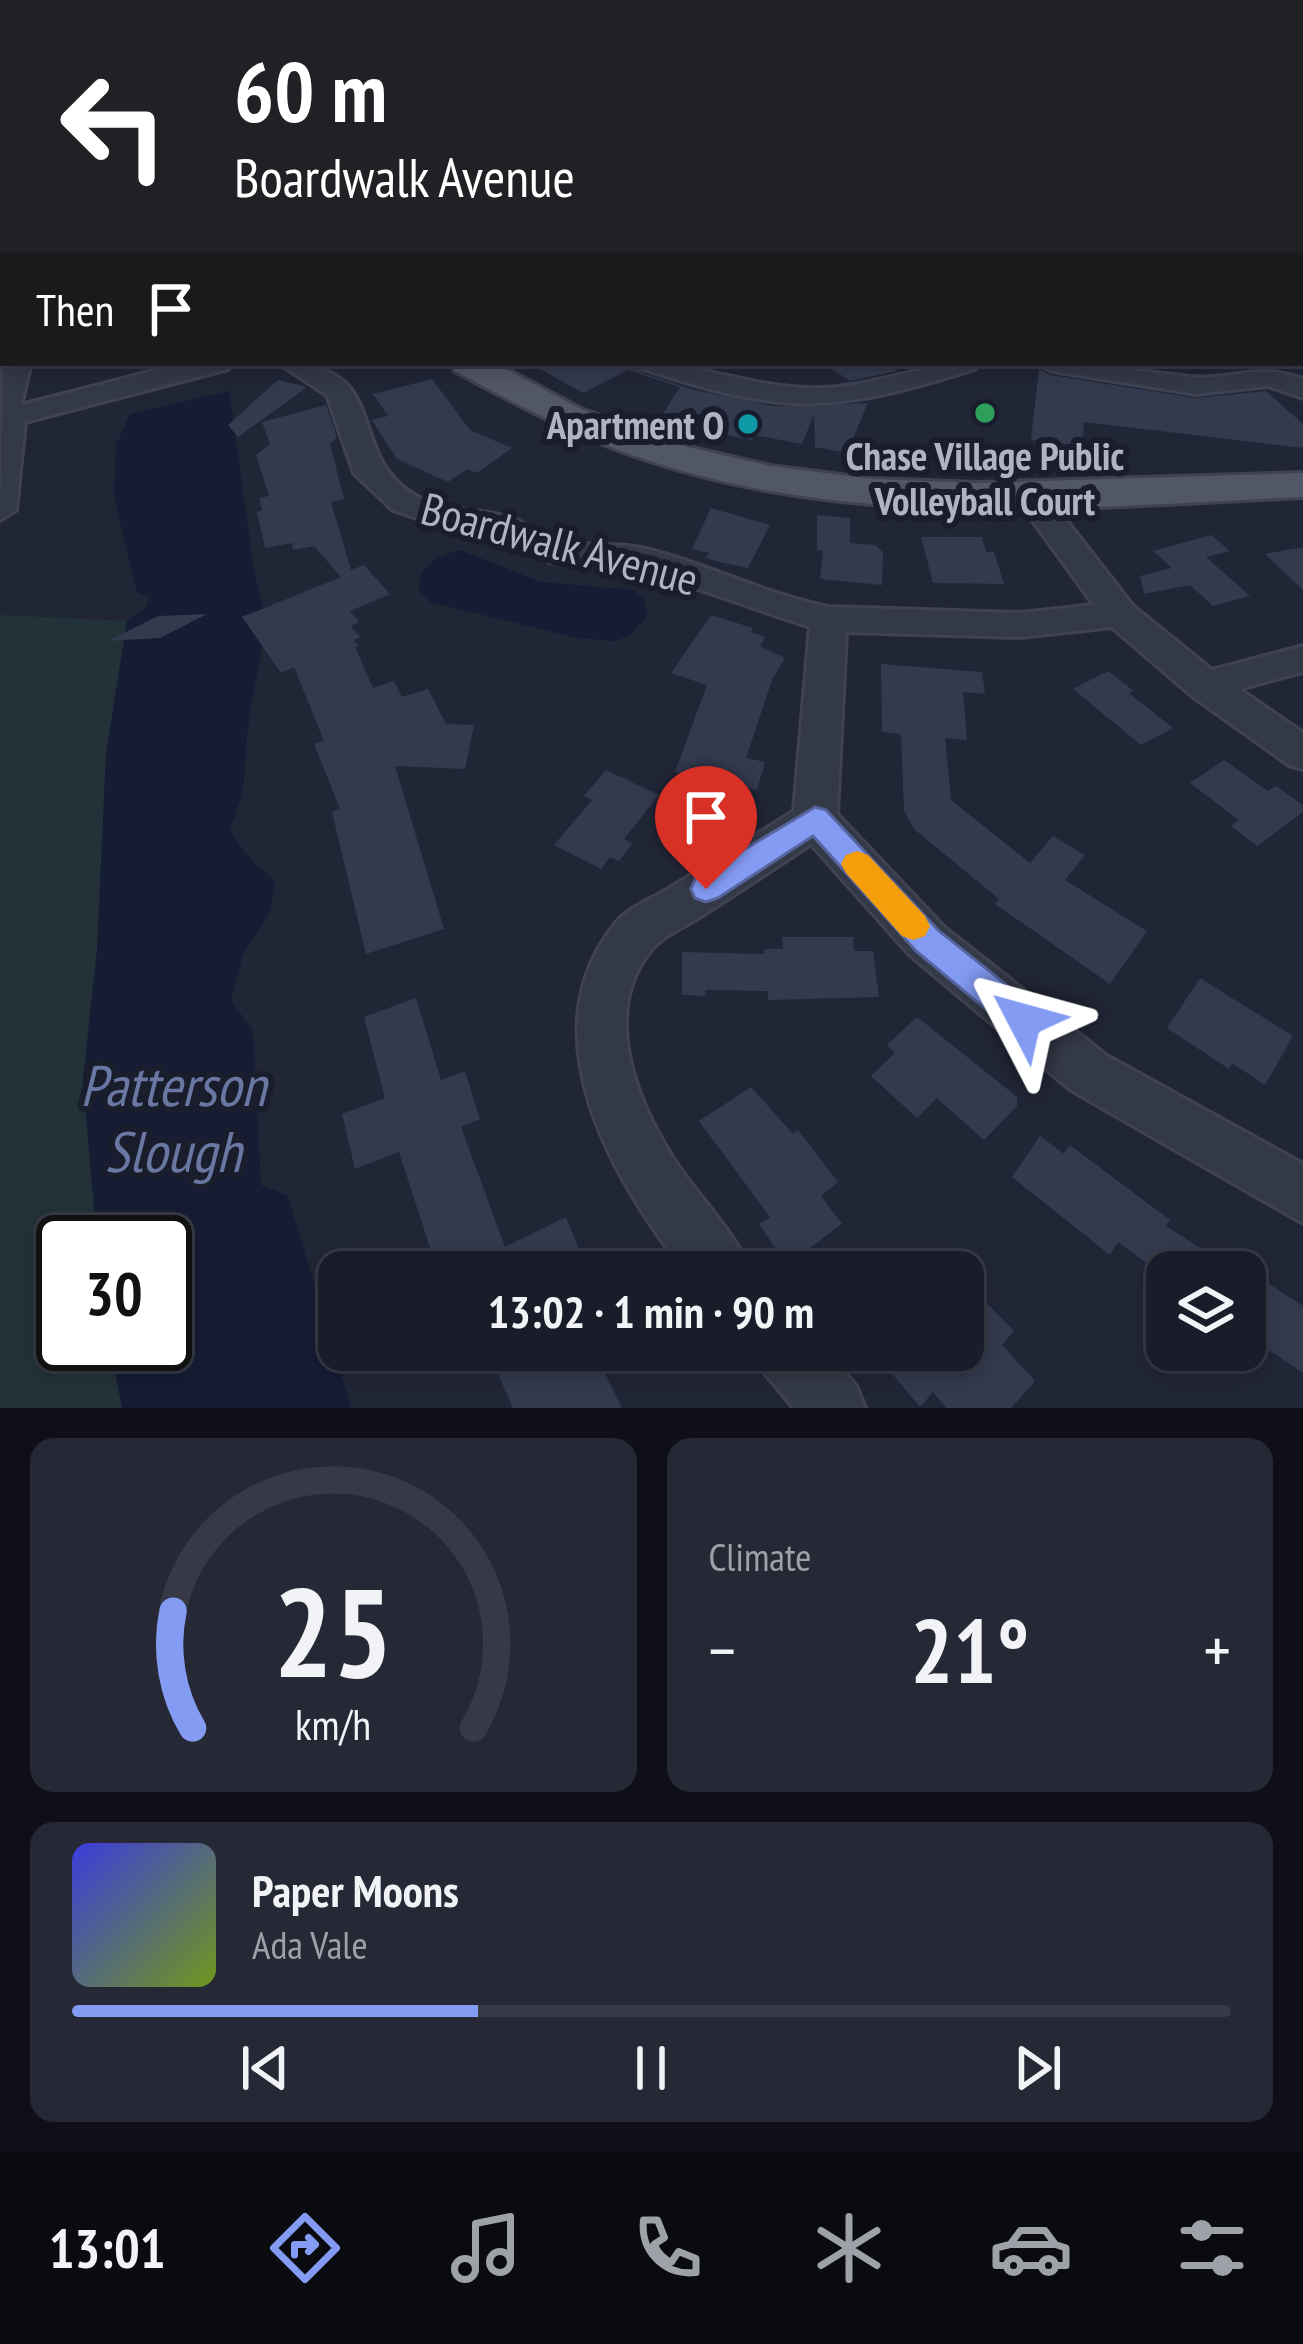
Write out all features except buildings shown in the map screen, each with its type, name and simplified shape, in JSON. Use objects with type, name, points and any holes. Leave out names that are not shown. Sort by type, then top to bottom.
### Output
[{"type":"main road","points":[[473,366],[582,427],[685,463],[809,487],[937,496],[1303,484]]},
{"type":"street","points":[[5,418],[206,366]]},
{"type":"street","name":"Boardwalk Avenue","points":[[297,366],[340,391],[370,473],[404,503],[501,526],[554,552],[640,558],[792,612],[830,620],[1021,626],[1120,614]]},
{"type":"street","points":[[665,366],[757,391],[824,396],[871,391],[955,366]]},
{"type":"street","points":[[1071,366],[1196,386],[1271,368],[1303,389]]},
{"type":"street","points":[[0,510],[12,433],[5,418],[10,376]]},
{"type":"street","points":[[1030,495],[1120,614],[1205,685],[1303,754]]},
{"type":"street","points":[[830,620],[815,819],[927,941],[1089,1072],[1303,1195]]},
{"type":"street","points":[[1205,685],[1303,659]]},
{"type":"street","points":[[705,1251],[673,1213],[617,1109],[603,1067],[599,1028],[606,979],[634,935],[815,819]]},
{"type":"street","points":[[803,1371],[833,1408]]},
{"type":"shaded area","points":[[0,615],[127,621],[106,754],[97,951],[83,1079],[95,1215],[36,1215],[36,1371],[115,1371],[122,1408],[0,1408]]},
{"type":"water","name":"Patterson Slough","points":[[229,391],[263,632],[243,788],[229,830],[251,860],[275,881],[270,911],[243,955],[231,1000],[253,1031],[261,1185],[288,1196],[318,1297],[318,1371],[340,1371],[351,1408],[122,1408],[115,1371],[192,1371],[192,1215],[95,1215],[83,1079],[97,951],[106,754],[127,621],[146,607],[150,597],[137,593],[114,496],[116,445],[130,414]]},
{"type":"water","points":[[460,550],[541,582],[634,590],[644,599],[648,614],[631,635],[615,641],[577,638],[430,602],[419,590],[422,574],[437,558]]},
{"type":"slow traffic","points":[[857,864],[913,926]]},
{"type":"place","name":"Chase Village Public Volleyball Court","points":[[985,413]]},
{"type":"place","name":"Apartment O","points":[[748,424]]},
{"type":"route","points":[[706,889],[815,819],[927,941],[1024,1020]]}]
